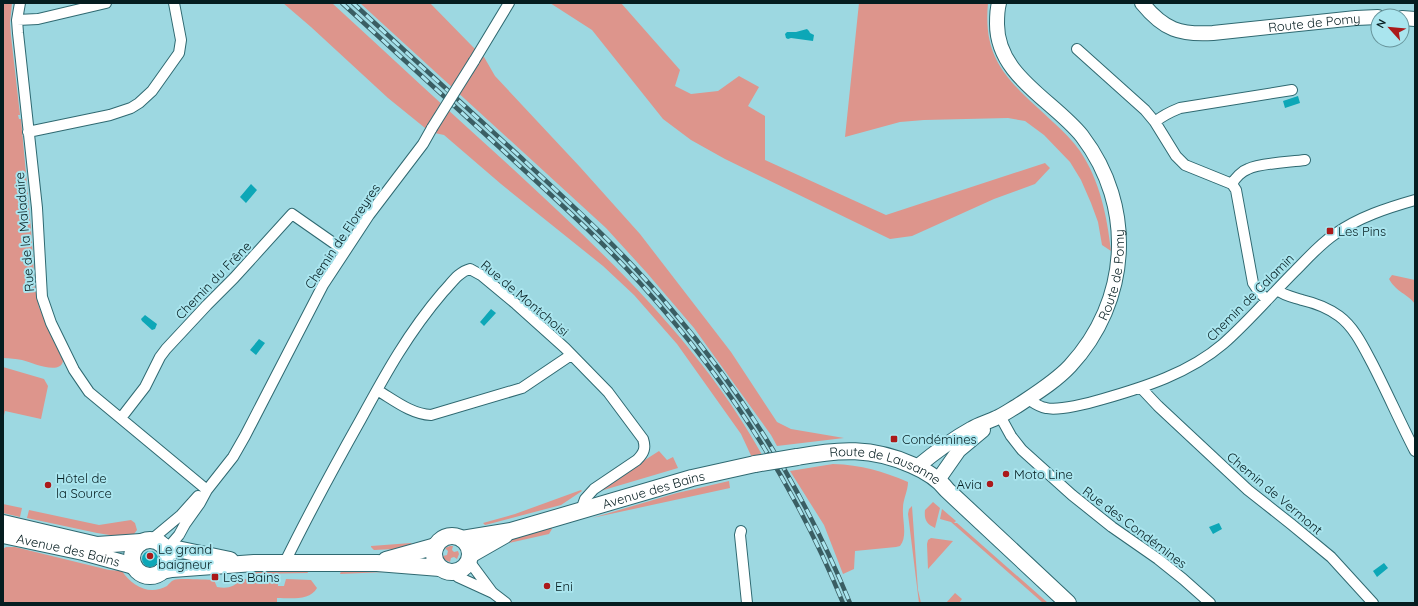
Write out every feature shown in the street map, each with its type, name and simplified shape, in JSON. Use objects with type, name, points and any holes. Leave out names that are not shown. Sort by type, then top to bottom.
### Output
[{"type":"main road","name":"Route de Pomy","points":[[916,466],[948,443],[973,428],[998,417],[1028,399],[1069,368],[1083,351],[1095,332],[1109,302],[1117,272],[1119,252],[1116,210],[1110,188],[1101,167],[1088,146],[1071,124],[1028,85],[1013,69],[1002,49],[997,32],[997,9],[999,3]]},
{"type":"main road","name":"Route de Pomy","points":[[1142,3],[1161,22],[1180,31],[1196,34],[1370,17]]},
{"type":"main road","name":"Route de Pomy","points":[[938,480],[959,450],[998,417]]},
{"type":"main road","name":"Route de Lausanne","points":[[797,456],[848,451],[870,452],[890,456],[916,466],[938,480],[1068,603]]},
{"type":"main road","name":"Avenue des Bains","points":[[511,532],[692,478],[797,456]]},
{"type":"main road","name":"Avenue des Bains","points":[[3,523],[97,545],[146,541]]},
{"type":"main road","points":[[162,571],[167,563],[167,554],[166,550],[160,543],[146,541],[137,546],[132,555],[134,566],[137,570],[147,575],[172,569],[254,564],[377,563],[461,570],[469,558],[511,532]]},
{"type":"main road","points":[[448,570],[434,558],[436,546],[443,539],[448,537],[457,537],[462,539],[511,532]]},
{"type":"main road","name":"Avenue des Bains","points":[[3,534],[83,552],[134,566]]},
{"type":"main road","points":[[462,539],[468,546],[469,558]]},
{"type":"main road","points":[[377,563],[436,546]]},
{"type":"main road","points":[[166,550],[177,549],[254,564]]},
{"type":"street","name":"Rue de la Maladaire","points":[[20,3],[17,20],[37,208],[40,278],[44,302],[51,323],[78,378],[89,392],[207,490]]},
{"type":"street","points":[[17,20],[38,19],[106,3]]},
{"type":"street","points":[[28,132],[110,115],[127,110],[139,103],[152,91],[179,53],[182,40],[174,3]]},
{"type":"street","name":"Chemin de Floreyres","points":[[166,550],[179,535],[184,524],[207,490],[233,457],[323,284],[369,215],[423,144],[509,3]]},
{"type":"street","points":[[1077,49],[1145,110],[1155,122],[1176,156],[1185,165],[1232,184],[1236,190],[1253,283],[1267,300]]},
{"type":"street","points":[[1155,122],[1162,116],[1180,108],[1292,90]]},
{"type":"street","points":[[1232,184],[1247,169],[1256,166],[1305,160]]},
{"type":"street","name":"Chemin de Calamin","points":[[1028,399],[1038,406],[1048,409],[1094,402],[1141,388],[1175,374],[1203,359],[1222,344],[1316,249],[1335,234],[1362,218],[1415,200]]},
{"type":"street","name":"Chemin du Frêne","points":[[121,418],[145,387],[160,357],[166,349],[206,305],[234,278],[292,214],[345,251]]},
{"type":"street","name":"Rue de Montchoisi","points":[[284,564],[337,461],[396,355],[417,324],[456,277],[462,272],[470,269],[481,275],[522,309],[571,355],[608,392],[643,439],[645,449],[637,460],[594,489],[585,499],[581,510]]},
{"type":"street","points":[[1277,290],[1284,295],[1330,310],[1339,316],[1354,332],[1363,345],[1391,399],[1415,451]]},
{"type":"street","name":"Rue de Montchoisi","points":[[377,390],[413,411],[423,414],[431,414],[522,388],[571,355]]},
{"type":"street","name":"Chemin de Vermont","points":[[1141,388],[1248,490],[1331,557],[1373,603]]},
{"type":"street","name":"Rue des Condémines","points":[[998,417],[1022,450],[1072,495],[1107,523],[1158,559],[1210,603]]},
{"type":"street","name":"Chemin de Floreyres","points":[[146,541],[181,515],[196,497],[207,490]]},
{"type":"street","name":"Avenue des Bains","points":[[3,529],[72,544],[76,540]]},
{"type":"street","points":[[741,530],[740,535],[747,603]]},
{"type":"street","points":[[469,558],[493,593]]},
{"type":"street","points":[[448,570],[458,577],[493,593],[506,603]]},
{"type":"shaded area","points":[[3,3],[12,3],[10,23],[11,36],[20,115],[18,115],[19,119],[21,119],[35,289],[39,307],[63,361],[61,365],[51,368],[22,360],[3,358]]},
{"type":"shaded area","points":[[283,3],[332,3],[549,202],[652,305],[684,342],[714,380],[741,420],[766,462],[755,464],[741,434],[677,344],[634,295],[603,266],[501,184],[444,135],[430,132],[388,98]]},
{"type":"shaded area","points":[[360,3],[430,3],[484,57],[495,76],[640,234],[731,352],[777,422],[791,429],[844,438],[777,446],[771,435],[694,328],[606,228]]},
{"type":"shaded area","points":[[550,3],[621,3],[680,70],[675,86],[691,94],[718,91],[739,76],[759,87],[748,106],[765,116],[765,160],[886,215],[1045,163],[1050,168],[1035,184],[994,199],[912,236],[890,239],[725,159],[691,140],[663,119],[592,30]]},
{"type":"shaded area","points":[[859,3],[988,3],[987,24],[990,42],[995,57],[1003,71],[1025,96],[1071,139],[1087,162],[1093,174],[1102,199],[1111,251],[1102,245],[1098,222],[1091,203],[1081,180],[1070,162],[1044,135],[1025,121],[1008,118],[900,122],[845,137]]},
{"type":"shaded area","points":[[1392,275],[1415,280],[1415,304],[1409,297],[1392,284],[1389,279]]},
{"type":"shaded area","points":[[3,367],[44,379],[48,386],[41,419],[5,411],[3,420]]},
{"type":"shaded area","points":[[659,451],[667,460],[673,457],[678,468],[597,492],[598,490]]},
{"type":"shaded area","points":[[833,464],[872,469],[908,482],[903,505],[904,538],[900,546],[855,551],[854,569],[843,574],[824,525],[790,471]]},
{"type":"shaded area","points":[[729,481],[730,488],[592,518],[677,493]]},
{"type":"shaded area","points":[[581,490],[582,491],[561,505],[485,525],[483,523],[515,514]]},
{"type":"shaded area","points":[[933,502],[940,508],[935,528],[926,521],[925,516],[925,510]]},
{"type":"shaded area","points":[[3,504],[22,508],[20,517],[3,513]]},
{"type":"shaded area","points":[[912,506],[918,590],[921,603],[919,603],[908,514],[909,509]]},
{"type":"shaded area","points":[[942,509],[956,521],[954,523],[957,523],[1048,603],[1043,603],[951,522],[940,519]]},
{"type":"shaded area","points":[[29,510],[99,525],[131,520],[135,523],[137,530],[134,534],[116,536],[97,533],[27,518]]},
{"type":"shaded area","points":[[549,527],[552,529],[549,534],[508,542],[512,539]]},
{"type":"shaded area","points":[[931,538],[953,541],[928,569],[927,544],[928,540]]},
{"type":"shaded area","points":[[412,544],[393,549],[374,550],[371,547],[371,546]]},
{"type":"shaded area","points":[[453,546],[452,550],[454,552],[458,551],[459,554],[457,559],[454,557],[451,558],[450,562],[445,560],[443,556],[447,555],[448,551],[445,548]]},
{"type":"shaded area","points":[[6,547],[15,547],[109,570],[122,571],[136,585],[147,590],[160,589],[177,579],[214,580],[217,587],[224,588],[233,586],[241,579],[278,579],[278,586],[284,586],[286,579],[311,580],[317,588],[310,595],[305,597],[277,598],[277,603],[3,603],[3,549]]},
{"type":"shaded area","points":[[252,571],[307,571],[308,573],[249,574],[248,572]]},
{"type":"shaded area","points":[[341,571],[408,571],[340,574]]},
{"type":"shaded area","points":[[955,593],[962,599],[959,603],[946,603]]},
{"type":"water","points":[[807,29],[814,35],[813,41],[786,38],[785,34],[787,32],[796,32]]},
{"type":"water","points":[[1298,96],[1300,103],[1285,108],[1283,101]]},
{"type":"water","points":[[251,184],[257,190],[246,203],[240,197]]},
{"type":"water","points":[[491,309],[496,313],[484,326],[480,322]]},
{"type":"water","points":[[145,315],[157,324],[155,329],[152,330],[142,321],[141,319]]},
{"type":"water","points":[[259,339],[265,343],[256,355],[250,350]]},
{"type":"water","points":[[1219,523],[1222,529],[1213,534],[1209,527]]},
{"type":"water","points":[[150,551],[156,553],[158,559],[156,565],[150,567],[144,565],[142,559],[144,553]]},
{"type":"water","points":[[1384,563],[1388,568],[1377,577],[1373,571]]},
{"type":"railway","points":[[342,3],[576,218],[640,283],[671,319],[729,394],[780,475],[803,516],[843,603]]},
{"type":"railway","points":[[353,3],[577,210],[616,248],[672,310],[725,378],[773,449],[814,524],[850,603]]},
{"type":"place","name":"Les Pins","points":[[1330,231]]},
{"type":"place","name":"Condémines","points":[[894,439]]},
{"type":"place","name":"Moto Line","points":[[1006,474]]},
{"type":"place","name":"Avia","points":[[990,484]]},
{"type":"place","name":"Hôtel de la Source","points":[[48,485]]},
{"type":"place","name":"Le grand baigneur","points":[[150,556]]},
{"type":"place","name":"Les Bains","points":[[215,577]]},
{"type":"place","name":"Eni","points":[[547,586]]}]
